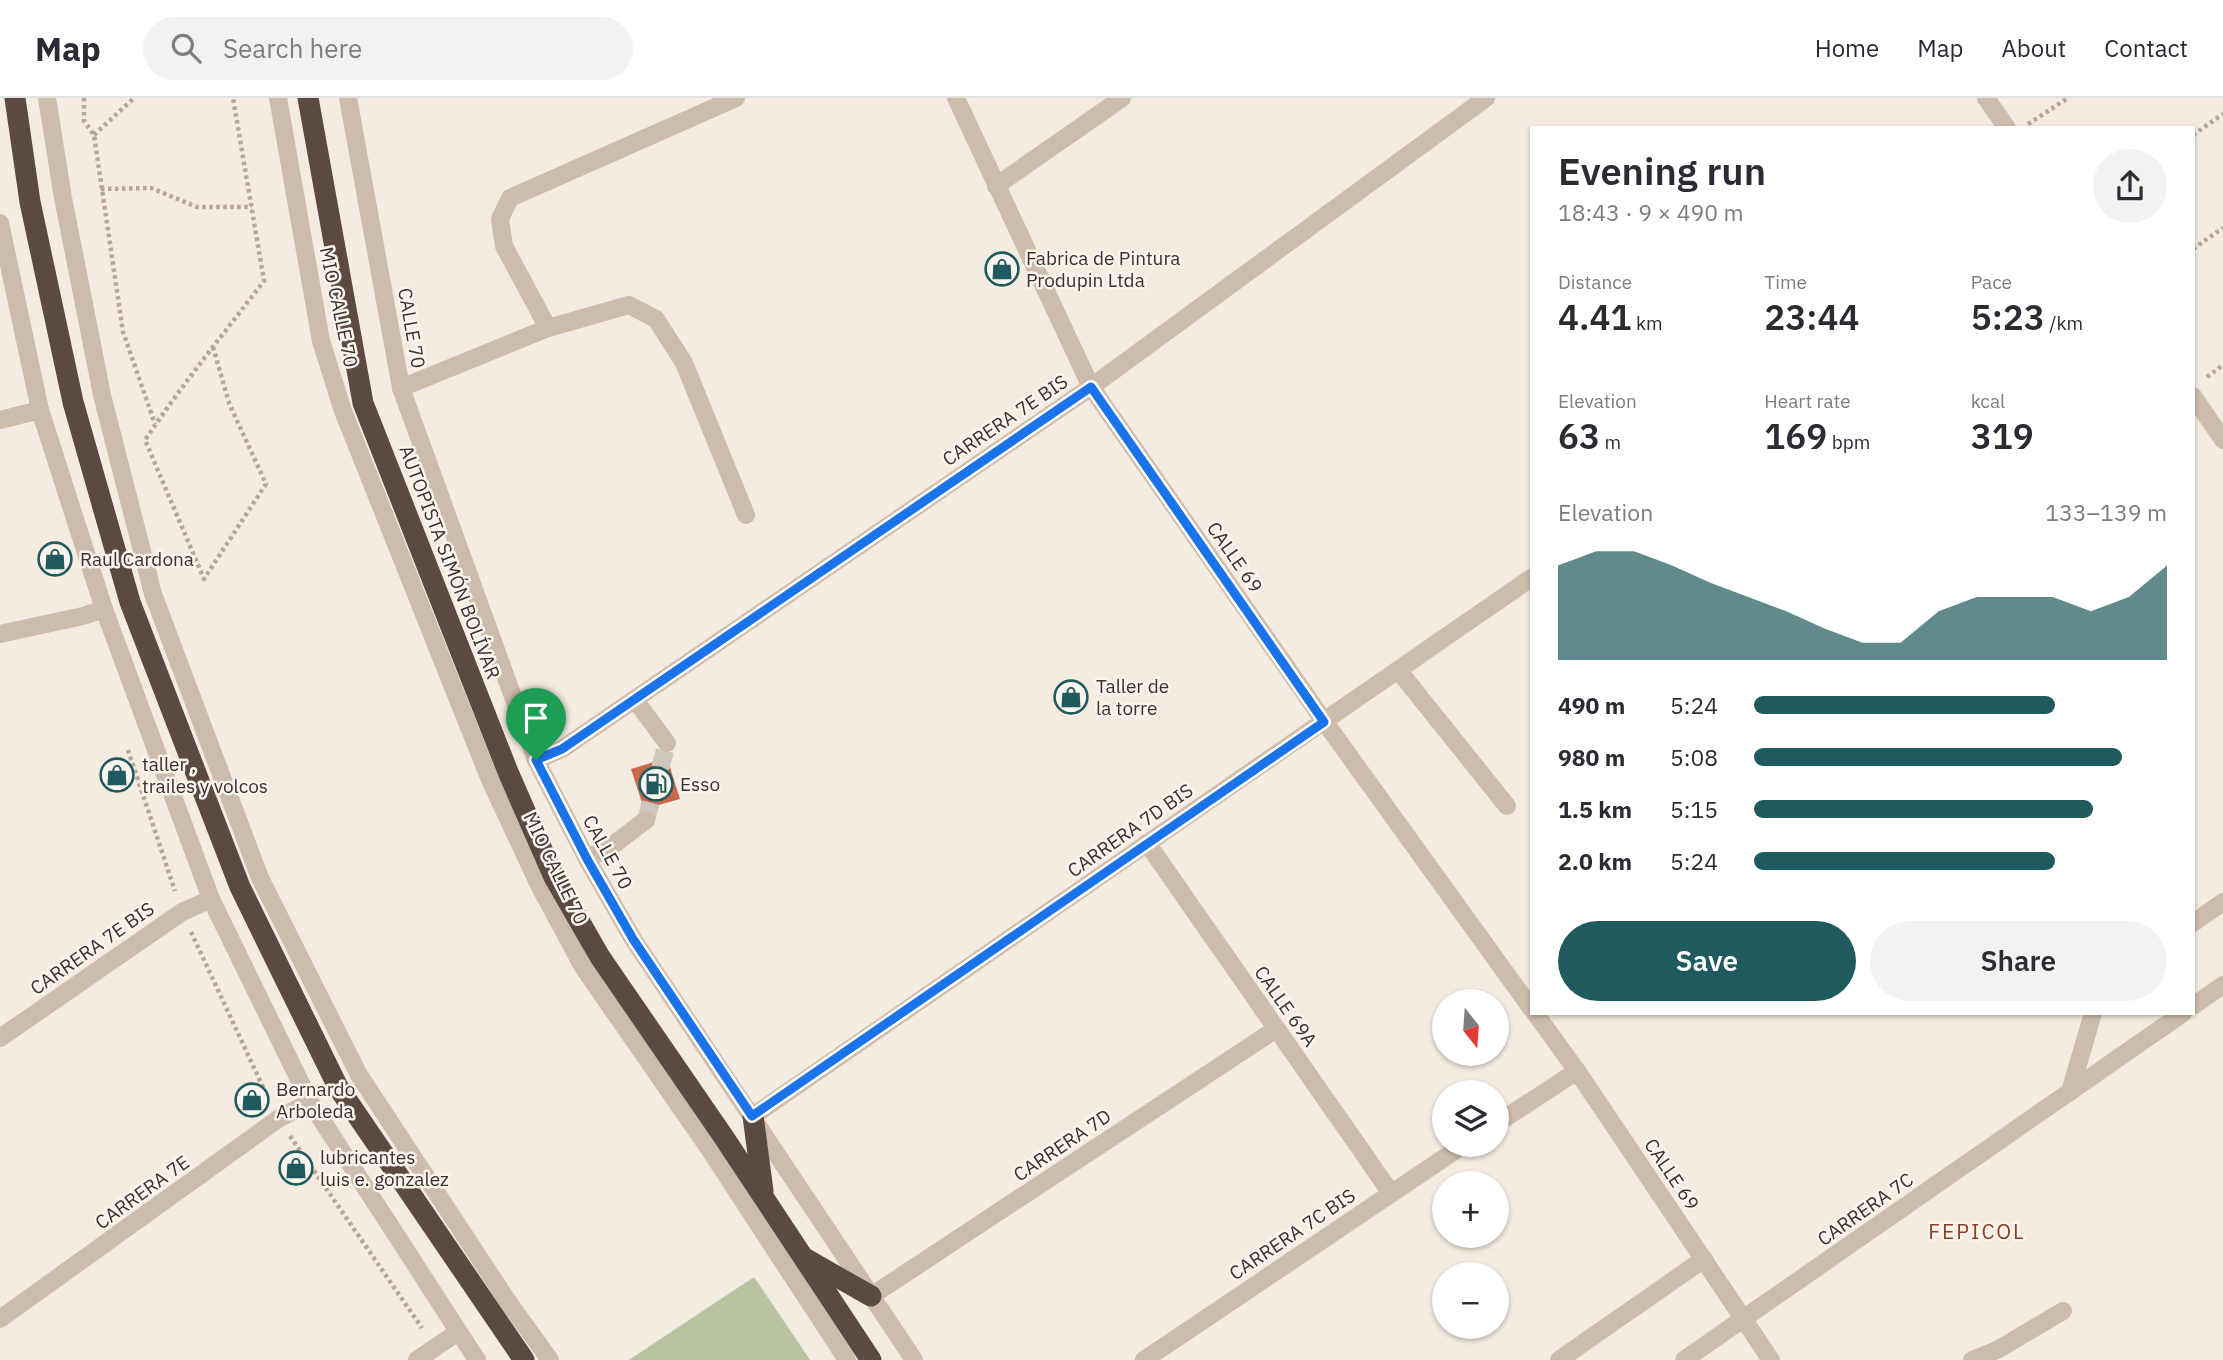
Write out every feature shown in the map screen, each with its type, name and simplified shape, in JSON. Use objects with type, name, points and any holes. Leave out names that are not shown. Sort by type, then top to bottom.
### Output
[{"type":"highway","points":[[15,98],[30,202],[67,376],[114,548],[130,602],[235,874],[338,1087],[524,1360]]},
{"type":"highway","name":"AUTOPISTA SIMÓN BOLÍVAR","points":[[308,98],[363,403],[508,772],[554,877],[600,957],[871,1360]]},
{"type":"highway","points":[[752,1116],[763,1197]]},
{"type":"highway","points":[[802,1256],[871,1296]]},
{"type":"highway","points":[[491,1313],[506,1360]]},
{"type":"street","points":[[47,98],[62,198],[102,395],[153,594],[260,878],[359,1074],[509,1303],[550,1360]]},
{"type":"street","name":"MIO CALLE 70","points":[[278,98],[321,341],[342,411],[490,780],[538,885],[583,967],[709,1147],[847,1360]]},
{"type":"street","name":"CALLE 70","points":[[348,98],[401,388],[536,760],[587,859],[633,939],[914,1360]]},
{"type":"street","points":[[548,328],[504,246],[500,219],[510,198],[736,98]]},
{"type":"street","name":"CALLE 69","points":[[956,98],[1091,387],[1324,722],[1530,1007]]},
{"type":"street","points":[[996,186],[1122,98]]},
{"type":"street","name":"CARRERA 7E BIS","points":[[536,760],[562,749],[635,700],[1091,387],[1486,98]]},
{"type":"street","points":[[1986,98],[2006,126]]},
{"type":"street","points":[[0,223],[40,411],[104,609],[211,899],[310,1102],[477,1360]]},
{"type":"street","points":[[401,388],[548,328],[629,304],[656,319],[684,363],[746,515]]},
{"type":"street","points":[[2195,399],[2223,440]]},
{"type":"street","points":[[0,420],[40,411]]},
{"type":"street","name":"CARRERA 7D BIS","points":[[752,1116],[1530,579]]},
{"type":"street","points":[[0,634],[104,609]]},
{"type":"street","points":[[1398,670],[1507,806]]},
{"type":"street","points":[[635,700],[667,743]]},
{"type":"street","points":[[587,859],[612,845],[646,820]]},
{"type":"street","name":"CALLE 69A","points":[[1147,843],[1391,1193]]},
{"type":"street","name":"CARRERA 7E BIS","points":[[0,1038],[182,912],[211,899]]},
{"type":"street","points":[[2195,922],[2223,902]]},
{"type":"street","points":[[2195,1005],[2223,985]]},
{"type":"street","name":"CALLE 69","points":[[1536,1015],[1772,1360]]},
{"type":"street","points":[[2070,1092],[2092,1015]]},
{"type":"street","name":"CARRERA 7C","points":[[1684,1360],[2180,1015]]},
{"type":"street","name":"CARRERA 7D","points":[[871,1296],[1276,1028]]},
{"type":"street","points":[[1509,1115],[1577,1071]]},
{"type":"street","name":"CARRERA 7E","points":[[0,1319],[278,1119],[310,1102]]},
{"type":"street","name":"CARRERA 7C BIS","points":[[1144,1360],[1445,1157]]},
{"type":"street","points":[[1559,1360],[1704,1259]]},
{"type":"street","points":[[1972,1360],[2001,1355],[2063,1311]]},
{"type":"street","points":[[417,1360],[458,1332]]},
{"type":"path","points":[[84,98],[84,121],[94,135],[123,332],[155,425]]},
{"type":"path","points":[[94,135],[134,98]]},
{"type":"path","points":[[213,347],[229,404],[266,484],[204,579],[145,440],[213,347],[264,281],[233,98]]},
{"type":"path","points":[[2025,126],[2068,98]]},
{"type":"path","points":[[2195,134],[2223,114]]},
{"type":"path","points":[[101,190],[151,188],[197,206],[252,207]]},
{"type":"path","points":[[2195,248],[2223,228]]},
{"type":"green space","points":[[754,1277],[810,1360],[629,1360]]},
{"type":"building","name":"Esso","points":[[667,758],[680,799],[644,809],[631,769]]},
{"type":"tunnel","points":[[646,820],[667,743]]},
{"type":"place","name":"Fabrica de Pintura Produpin Ltda","points":[[1002,269]]},
{"type":"place","name":"Raul Cardona","points":[[55,559]]},
{"type":"place","name":"Taller de la torre","points":[[1071,697]]},
{"type":"place","name":"taller , trailes y volcos","points":[[117,775]]},
{"type":"place","name":"Esso","points":[[656,784]]},
{"type":"place","name":"Bernardo Arboleda","points":[[252,1100]]},
{"type":"place","name":"lubricantes luis e. gonzalez","points":[[296,1168]]},
{"type":"district","name":"FEPICOL","points":[[1977,1232]]},
{"type":"route","points":[[1091,387],[1324,722],[752,1116],[633,939],[587,859],[536,760],[562,749],[1091,387]]}]
